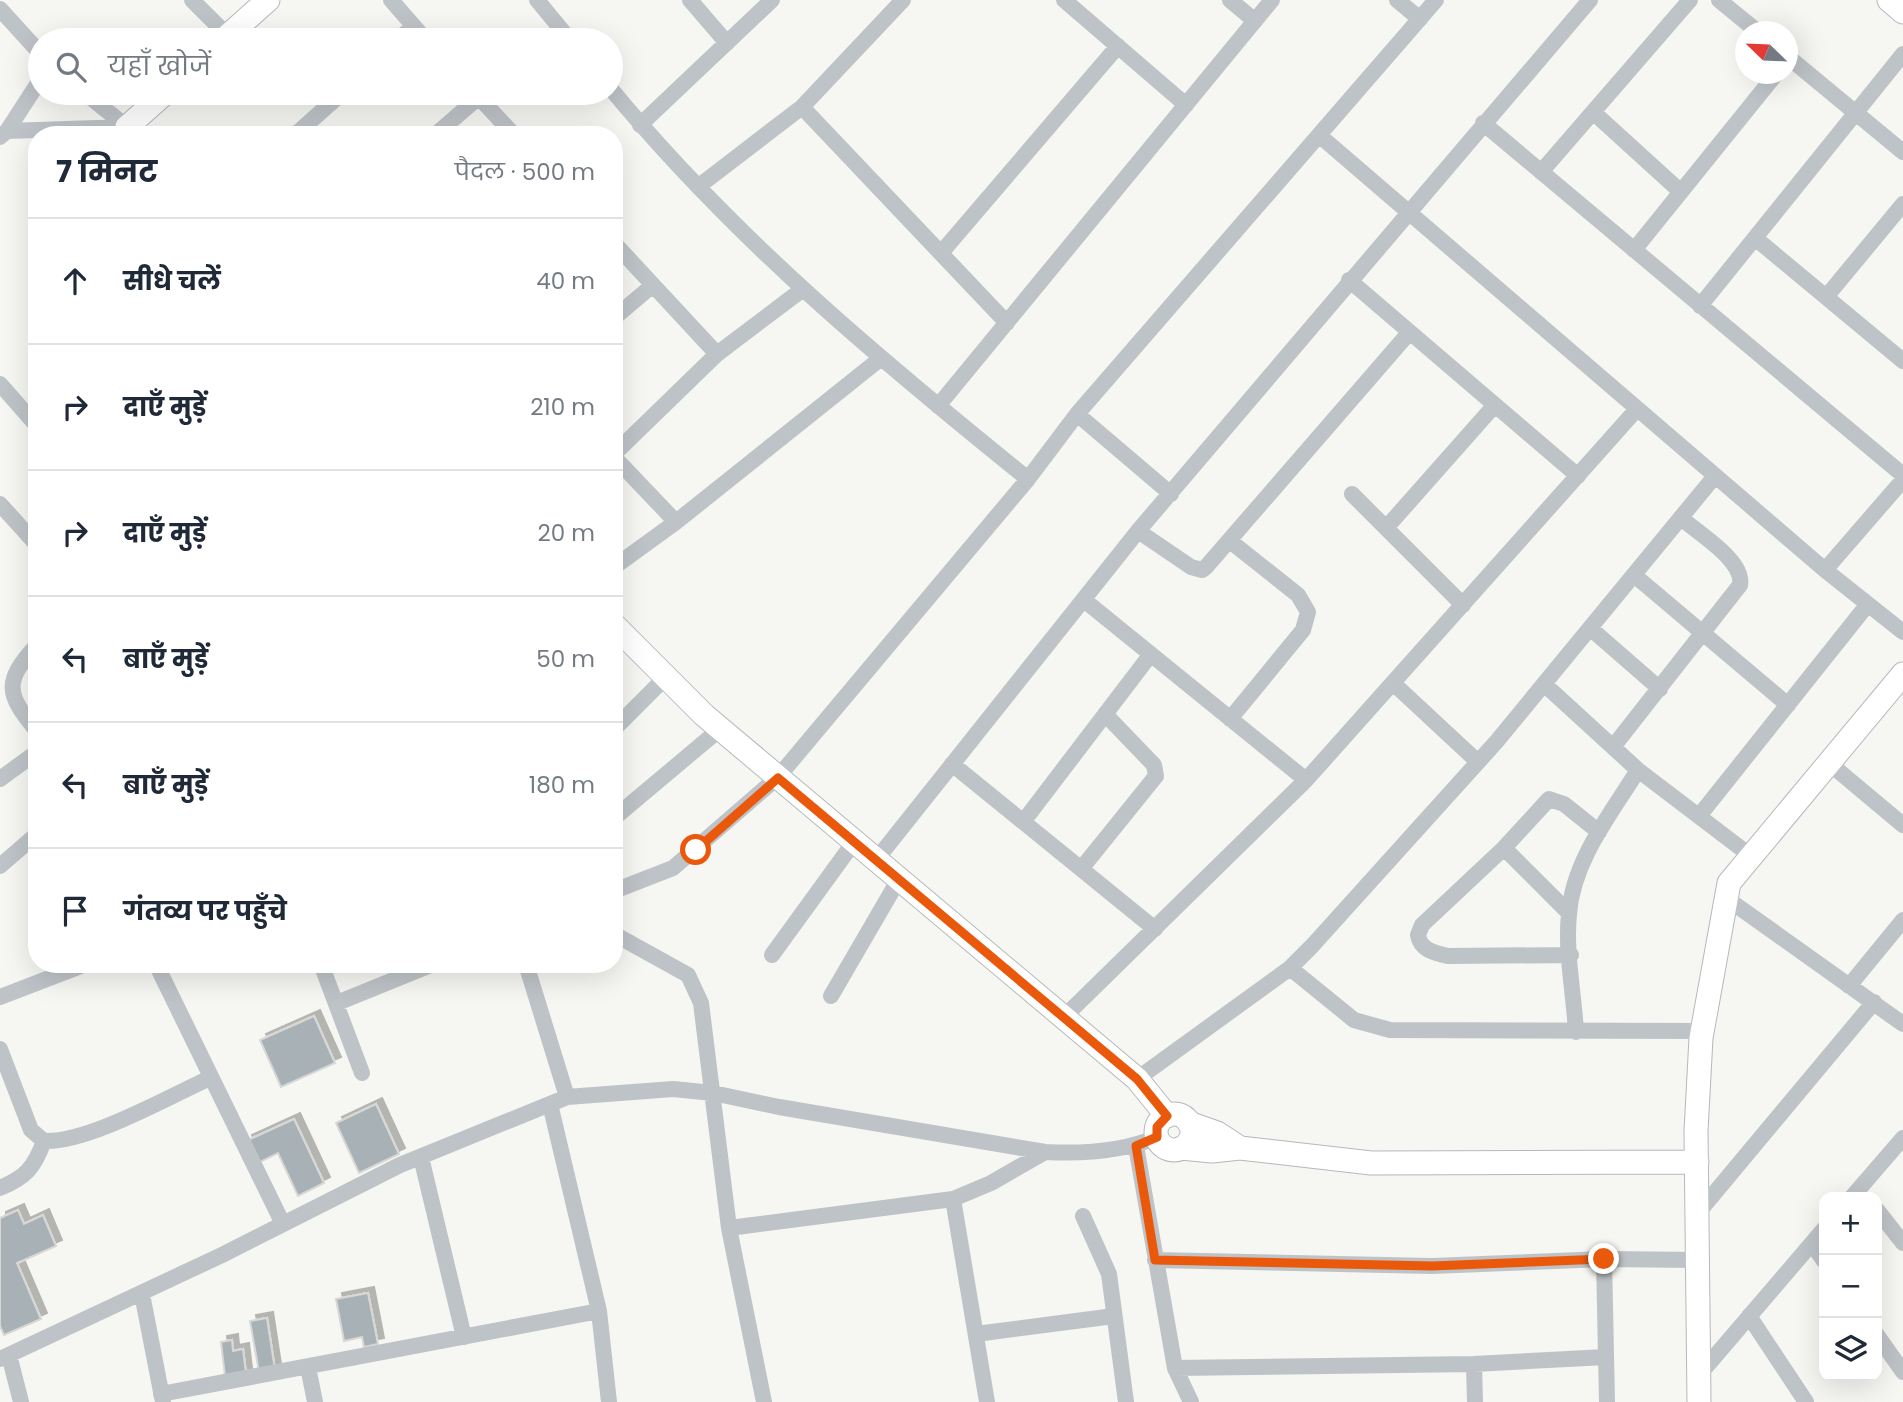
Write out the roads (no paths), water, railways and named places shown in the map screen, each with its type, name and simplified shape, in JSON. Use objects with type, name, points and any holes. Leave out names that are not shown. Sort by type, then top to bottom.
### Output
[{"type":"street","points":[[192,0],[216,28]]},
{"type":"street","points":[[236,28],[268,0]]},
{"type":"street","points":[[391,0],[413,26]]},
{"type":"street","points":[[537,0],[560,28]]},
{"type":"street","points":[[690,0],[727,43]]},
{"type":"street","points":[[640,125],[772,0]]},
{"type":"street","points":[[699,186],[802,107],[903,0]]},
{"type":"street","points":[[1064,0],[1186,104]]},
{"type":"street","points":[[1230,0],[1255,21]]},
{"type":"street","points":[[938,406],[1272,0]]},
{"type":"street","points":[[1397,0],[1420,19]]},
{"type":"street","points":[[623,889],[673,868],[778,778],[1028,479],[1077,414],[1436,0]]},
{"type":"street","points":[[876,860],[1138,531],[1590,0]]},
{"type":"street","points":[[1541,172],[1690,0]]},
{"type":"street","points":[[1719,0],[1745,21]]},
{"type":"street","points":[[1889,0],[1903,12]]},
{"type":"street","points":[[0,9],[28,40]]},
{"type":"street","points":[[941,253],[1118,46]]},
{"type":"street","points":[[1700,306],[1903,54]]},
{"type":"street","points":[[1798,66],[1903,152]]},
{"type":"street","points":[[1634,250],[1768,84]]},
{"type":"street","points":[[4,134],[28,97]]},
{"type":"street","points":[[623,104],[761,251],[880,359],[1028,479]]},
{"type":"street","points":[[100,105],[125,126]]},
{"type":"street","points":[[135,126],[154,105]]},
{"type":"street","points":[[312,126],[331,105]]},
{"type":"street","points":[[444,126],[466,105]]},
{"type":"street","points":[[486,105],[506,126]]},
{"type":"street","points":[[802,107],[1007,323]]},
{"type":"street","points":[[1593,112],[1681,192]]},
{"type":"street","points":[[1483,123],[1903,478],[1825,570]]},
{"type":"street","points":[[4,134],[28,133]]},
{"type":"street","points":[[1320,136],[1825,570],[1903,632]]},
{"type":"street","points":[[1826,297],[1903,204]]},
{"type":"street","points":[[1755,238],[1826,297],[1900,353]]},
{"type":"street","points":[[623,253],[717,354]]},
{"type":"street","points":[[1349,280],[1408,334],[1578,476]]},
{"type":"street","points":[[623,310],[653,285]]},
{"type":"street","points":[[623,446],[717,354],[803,289]]},
{"type":"street","points":[[1138,531],[1197,569],[1206,567],[1408,334]]},
{"type":"street","points":[[623,560],[676,522],[880,359]]},
{"type":"street","points":[[0,384],[28,416]]},
{"type":"street","points":[[1386,528],[1494,405]]},
{"type":"street","points":[[1063,1018],[1306,780],[1637,409]]},
{"type":"street","points":[[1077,414],[1171,494]]},
{"type":"street","points":[[623,465],[676,522]]},
{"type":"street","points":[[1137,1079],[1290,968],[1478,762],[1715,476]]},
{"type":"street","points":[[1352,494],[1463,604]]},
{"type":"street","points":[[0,504],[28,535]]},
{"type":"street","points":[[1613,747],[1735,595],[1742,577],[1734,562],[1681,518]]},
{"type":"street","points":[[1230,541],[1298,595],[1308,612],[1303,630],[1230,719]]},
{"type":"street","points":[[1634,575],[1787,705]]},
{"type":"street","points":[[1084,600],[1306,780]]},
{"type":"street","points":[[1699,817],[1868,604]]},
{"type":"street","points":[[1590,628],[1660,689]]},
{"type":"street","points":[[623,637],[720,729],[1137,1079],[1162,1130],[1155,1260],[1175,1368],[1191,1402]]},
{"type":"street","points":[[1023,822],[1151,654]]},
{"type":"street","points":[[28,656],[17,669],[11,688],[18,709],[28,721]]},
{"type":"street","points":[[1699,1402],[1697,1163],[1703,1031],[1729,883],[1903,674]]},
{"type":"street","points":[[623,720],[666,677]]},
{"type":"street","points":[[1393,683],[1478,762]]},
{"type":"street","points":[[1544,684],[1638,770],[1751,856]]},
{"type":"street","points":[[1081,869],[1156,776],[1154,765],[1105,715]]},
{"type":"street","points":[[623,810],[720,729]]},
{"type":"street","points":[[0,779],[28,759]]},
{"type":"street","points":[[1829,763],[1903,825]]},
{"type":"street","points":[[952,764],[1155,929]]},
{"type":"street","points":[[1576,1032],[1569,914],[1581,866],[1638,770]]},
{"type":"street","points":[[1571,955],[1448,956],[1430,951],[1418,940],[1422,925],[1504,848],[1549,799],[1564,804],[1599,832]]},
{"type":"street","points":[[772,955],[854,842]]},
{"type":"street","points":[[0,866],[28,843]]},
{"type":"street","points":[[1504,848],[1569,914]]},
{"type":"street","points":[[831,996],[899,879]]},
{"type":"street","points":[[1726,898],[1903,1024]]},
{"type":"street","points":[[1849,986],[1903,919]]},
{"type":"street","points":[[623,939],[679,968],[695,985],[701,1003],[729,1227],[764,1402]]},
{"type":"street","points":[[1290,968],[1341,1011],[1371,1026],[1409,1032],[1703,1031]]},
{"type":"street","points":[[0,997],[63,973]]},
{"type":"street","points":[[160,973],[283,1224]]},
{"type":"street","points":[[325,973],[362,1073]]},
{"type":"street","points":[[337,1003],[411,973]]},
{"type":"street","points":[[529,973],[567,1097]]},
{"type":"street","points":[[1698,1214],[1874,1002]]},
{"type":"street","points":[[0,1049],[31,1130],[44,1141],[63,1139],[111,1123],[210,1078]]},
{"type":"street","points":[[21,1402],[5,1357],[142,1294],[421,1157],[567,1097],[673,1089],[713,1093],[779,1107],[1045,1152],[1075,1154],[1118,1148],[1162,1130],[1217,1133],[1240,1148]]},
{"type":"street","points":[[550,1104],[599,1311],[609,1402]]},
{"type":"street","points":[[1162,1130],[1190,1139],[1181,1148],[1212,1151],[1240,1148],[1371,1163],[1697,1163]]},
{"type":"street","points":[[1861,1192],[1903,1138]]},
{"type":"street","points":[[0,1188],[27,1175],[44,1141]]},
{"type":"street","points":[[729,1227],[953,1199],[991,1183],[1045,1152]]},
{"type":"street","points":[[421,1157],[464,1337]]},
{"type":"street","points":[[953,1199],[987,1402]]},
{"type":"street","points":[[1083,1216],[1109,1274],[1126,1402]]},
{"type":"street","points":[[1882,1216],[1903,1243]]},
{"type":"street","points":[[1699,1376],[1819,1235]]},
{"type":"street","points":[[1812,1244],[1820,1255]]},
{"type":"street","points":[[1155,1260],[1432,1266],[1604,1259],[1698,1260]]},
{"type":"street","points":[[1604,1259],[1607,1402]]},
{"type":"street","points":[[142,1294],[162,1398],[599,1311]]},
{"type":"street","points":[[975,1334],[1114,1316]]},
{"type":"street","points":[[1749,1316],[1806,1402]]},
{"type":"street","points":[[1882,1342],[1903,1372]]},
{"type":"street","points":[[1175,1368],[1474,1364],[1606,1357]]},
{"type":"street","points":[[1474,1364],[1475,1402]]},
{"type":"street","points":[[308,1367],[315,1402]]}]
